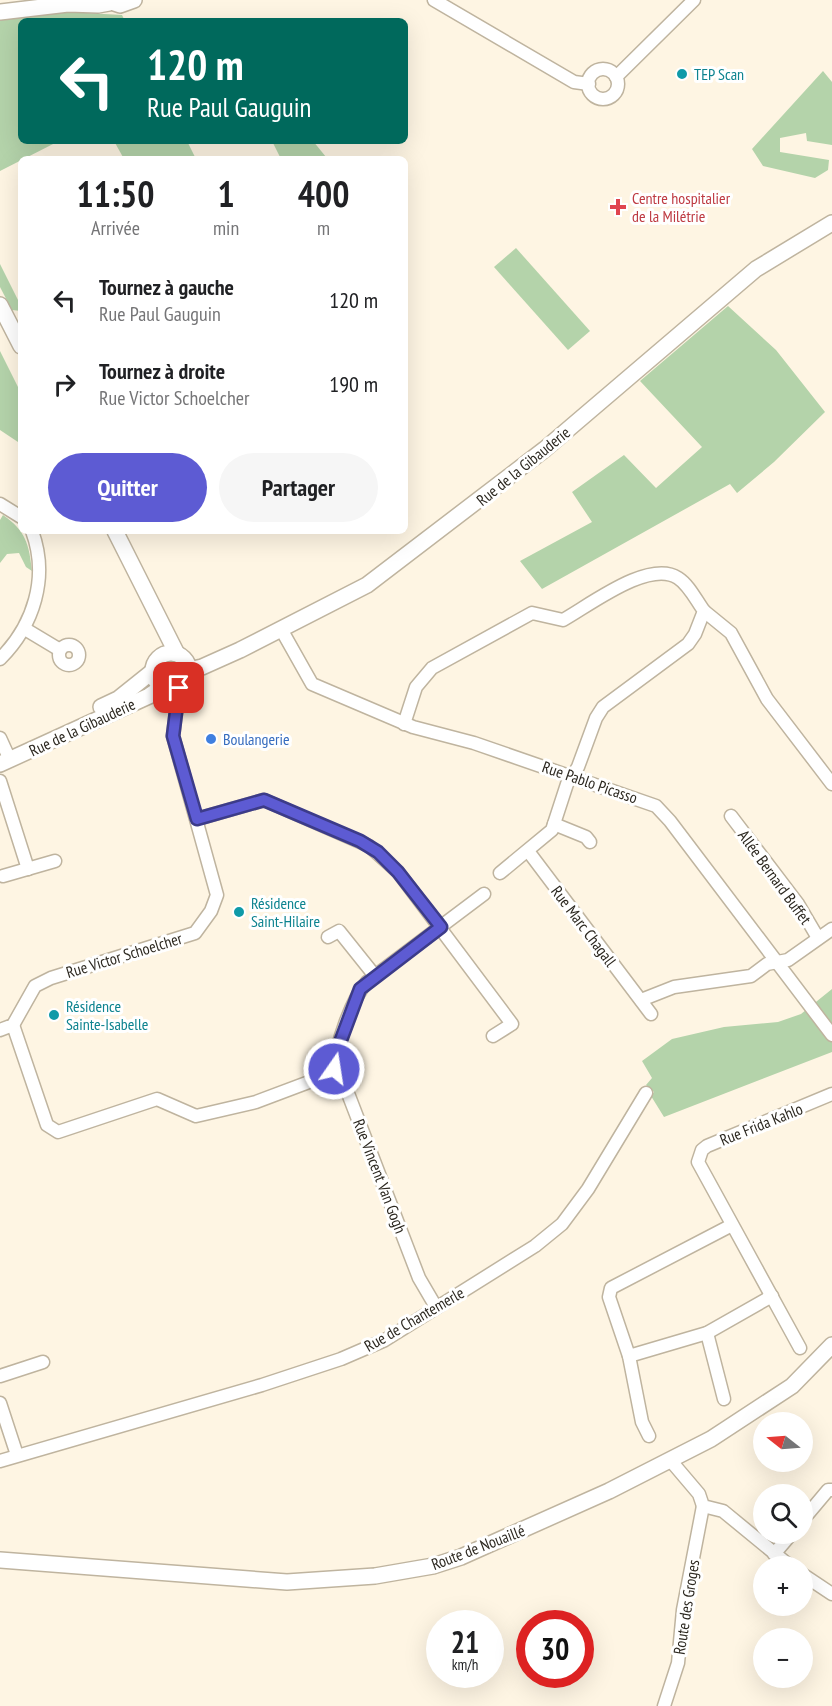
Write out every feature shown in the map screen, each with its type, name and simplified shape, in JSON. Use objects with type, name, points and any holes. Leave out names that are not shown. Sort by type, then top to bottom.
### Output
[{"type":"street","points":[[0,12],[68,4],[98,5],[107,1],[120,5],[134,0]]},
{"type":"street","points":[[434,0],[574,82],[589,84]]},
{"type":"street","points":[[616,77],[694,0]]},
{"type":"street","points":[[600,70],[609,71],[616,77],[617,90],[606,99],[594,96],[589,84],[592,75],[600,70]]},
{"type":"street","name":"Rue de la Gibauderie","points":[[189,670],[202,667],[367,585],[545,449],[756,269],[832,223]]},
{"type":"street","points":[[0,305],[18,340]]},
{"type":"street","points":[[0,504],[18,515]]},
{"type":"street","points":[[0,659],[25,629],[34,604],[39,581],[38,554],[33,534]]},
{"type":"street","points":[[117,534],[155,610],[170,655],[187,664],[189,670],[186,681],[179,688],[162,687],[154,677],[155,662],[170,655]]},
{"type":"street","points":[[404,723],[422,677],[432,668],[532,613],[563,620],[646,574],[664,572],[682,581],[704,611],[731,633],[766,699],[832,784]]},
{"type":"street","points":[[500,873],[552,830],[596,718],[603,707],[688,644],[695,634],[704,611]]},
{"type":"street","points":[[25,629],[60,650]]},
{"type":"street","name":"Rue Pablo Picasso","points":[[281,629],[312,684],[404,723],[474,743],[645,801],[664,814],[832,1035]]},
{"type":"street","name":"Rue de la Gibauderie","points":[[3,753],[117,699],[153,671]]},
{"type":"street","name":"Rue de la Gibauderie","points":[[3,753],[149,696],[162,687]]},
{"type":"street","name":"Rue Victor Schoelcher","points":[[13,1025],[35,986],[51,978],[195,933],[203,925],[217,895],[173,736],[179,688]]},
{"type":"street","points":[[0,781],[28,869]]},
{"type":"street","points":[[197,819],[264,800],[360,841],[378,852],[398,872],[441,927],[512,1024],[493,1036]]},
{"type":"street","name":"Allée Bernard Buffet","points":[[731,816],[798,904],[818,938]]},
{"type":"street","points":[[554,824],[586,837],[590,842]]},
{"type":"street","name":"Rue Marc Chagall","points":[[528,851],[651,1014]]},
{"type":"street","points":[[3,876],[55,861]]},
{"type":"street","points":[[0,1030],[13,1025],[47,1125],[57,1132],[158,1099],[196,1116],[241,1107],[325,1076],[334,1069],[335,1056],[356,998],[375,976],[484,894]]},
{"type":"street","points":[[640,1000],[674,987],[751,976],[767,964],[788,960],[832,929]]},
{"type":"street","points":[[328,937],[339,931],[375,976]]},
{"type":"street","name":"Rue Vincent Van Gogh","points":[[334,1069],[344,1083],[415,1268],[436,1307]]},
{"type":"street","name":"Rue de Chantemerle","points":[[0,1461],[341,1359],[385,1340],[535,1246],[562,1224],[582,1199],[646,1093]]},
{"type":"street","name":"Rue Frida Kahlo","points":[[801,1348],[700,1167],[699,1156],[702,1150],[832,1094]]},
{"type":"street","points":[[650,1436],[642,1422],[629,1356],[609,1297],[611,1288],[732,1225]]},
{"type":"street","points":[[629,1356],[707,1334],[772,1296]]},
{"type":"street","points":[[707,1334],[724,1398]]},
{"type":"street","name":"Route de Nouaillé","points":[[0,1560],[266,1581],[395,1574],[461,1557],[671,1461],[719,1434],[792,1386],[832,1345]]},
{"type":"street","points":[[0,1376],[43,1362]]},
{"type":"street","points":[[0,1403],[17,1455]]},
{"type":"street","points":[[671,1461],[699,1494],[704,1506],[723,1511],[777,1556]]},
{"type":"street","points":[[813,1508],[828,1490],[832,1490]]},
{"type":"street","name":"Route des Groges","points":[[664,1706],[678,1663],[685,1599],[704,1506]]},
{"type":"street","points":[[774,1554],[783,1544]]},
{"type":"street","points":[[813,1581],[832,1594]]},
{"type":"green space","points":[[68,12],[122,15],[124,18],[18,18],[18,144],[53,144],[30,156],[18,156],[18,162],[0,171],[0,20]]},
{"type":"green space","points":[[823,71],[832,82],[832,145],[807,141],[806,133],[780,138],[780,152],[829,160],[828,170],[815,178],[763,166],[752,149]]},
{"type":"green space","points":[[116,144],[188,144],[194,156],[122,156]]},
{"type":"green space","points":[[274,144],[315,144],[325,156],[280,156]]},
{"type":"green space","points":[[516,248],[590,331],[568,350],[494,267]]},
{"type":"green space","points":[[0,264],[18,300],[18,311],[12,310],[0,287]]},
{"type":"green space","points":[[728,306],[776,350],[825,412],[774,462],[737,493],[730,484],[542,589],[520,561],[592,522],[572,492],[624,455],[656,488],[702,447],[640,381]]},
{"type":"green space","points":[[0,351],[18,387],[18,442],[0,430]]},
{"type":"green space","points":[[3,515],[11,521],[18,528],[18,534],[22,534],[25,539],[32,571],[26,567],[19,553],[7,554],[0,563],[0,520]]},
{"type":"green space","points":[[832,989],[832,1052],[664,1117],[651,1096],[654,1092],[646,1085],[652,1078],[642,1061],[672,1039],[724,1027],[778,1022],[801,1014]]},
{"type":"place","name":"TEP Scan","points":[[682,74]]},
{"type":"place","name":"Centre hospitalier de la Milétrie","points":[[618,207]]},
{"type":"place","name":"Boulangerie","points":[[211,739]]},
{"type":"place","name":"Résidence Saint-Hilaire","points":[[239,912]]},
{"type":"place","name":"Résidence Sainte-Isabelle","points":[[54,1015]]},
{"type":"route","points":[[179,688],[172,730],[197,819],[264,800],[360,841],[378,852],[398,872],[441,927],[360,989],[335,1056],[334,1069]]}]
